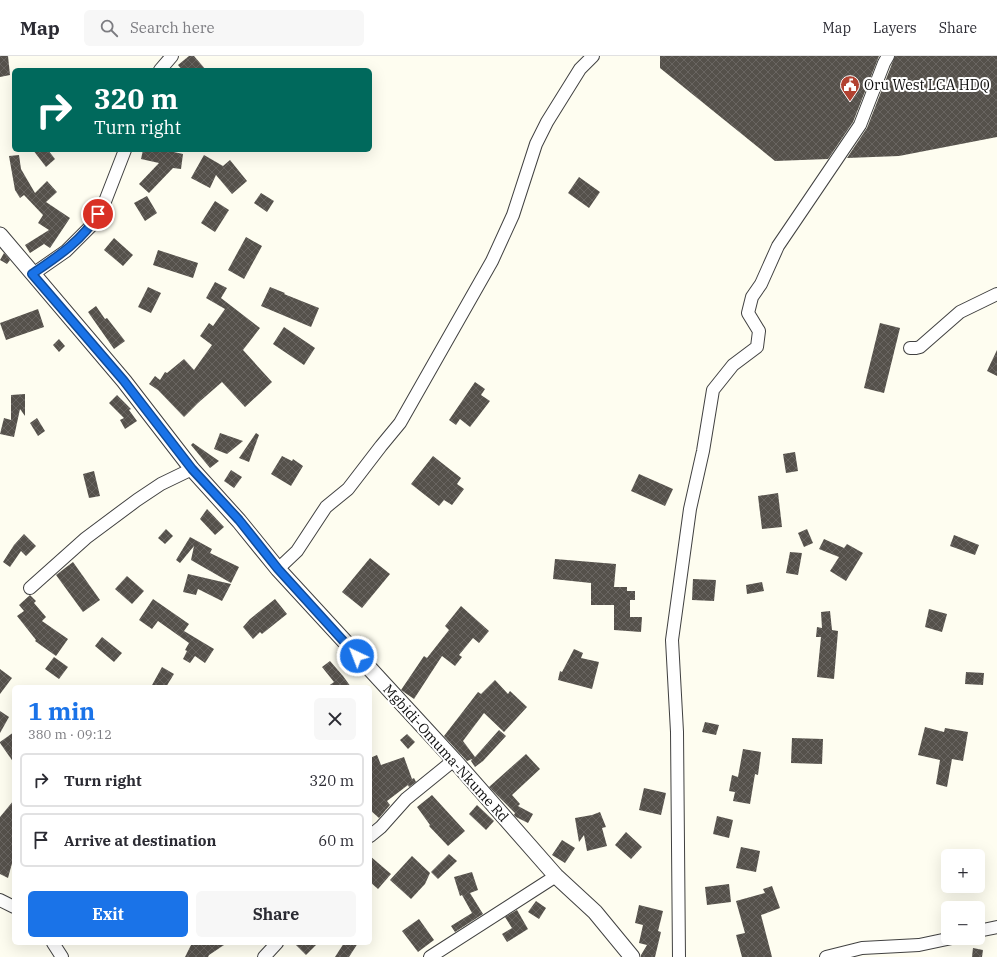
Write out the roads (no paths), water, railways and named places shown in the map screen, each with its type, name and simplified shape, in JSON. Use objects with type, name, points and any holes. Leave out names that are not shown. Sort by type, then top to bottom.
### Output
[{"type":"street","points":[[162,68],[172,56]]},
{"type":"street","points":[[278,569],[297,551],[326,507],[348,489],[380,446],[400,423],[492,261],[513,215],[536,144],[547,122],[580,70],[593,56]]},
{"type":"street","points":[[679,957],[677,732],[672,640],[690,509],[703,451],[713,390],[733,365],[757,347],[758,331],[748,313],[752,297],[761,284],[778,246],[860,125],[888,56]]},
{"type":"street","points":[[32,274],[66,251],[92,225],[104,204],[124,152]]},
{"type":"street","name":"Mgbidi-Omuma-Nkume Rd","points":[[0,235],[119,375],[192,469],[239,520],[278,569],[454,760],[556,876],[596,912],[632,957]]},
{"type":"street","points":[[910,348],[920,347],[960,312],[997,294]]},
{"type":"street","points":[[30,588],[86,538],[137,500],[161,484],[192,469]]},
{"type":"street","points":[[372,835],[381,828],[406,799],[454,760]]},
{"type":"street","points":[[430,957],[556,876]]},
{"type":"street","points":[[0,900],[12,906]]},
{"type":"street","points":[[985,930],[997,927]]},
{"type":"street","points":[[826,957],[862,948],[919,945],[941,940]]},
{"type":"street","points":[[55,945],[62,957]]},
{"type":"street","points":[[264,957],[275,945]]},
{"type":"place","name":"Oru West LGA HDQ","points":[[850,102]]}]
